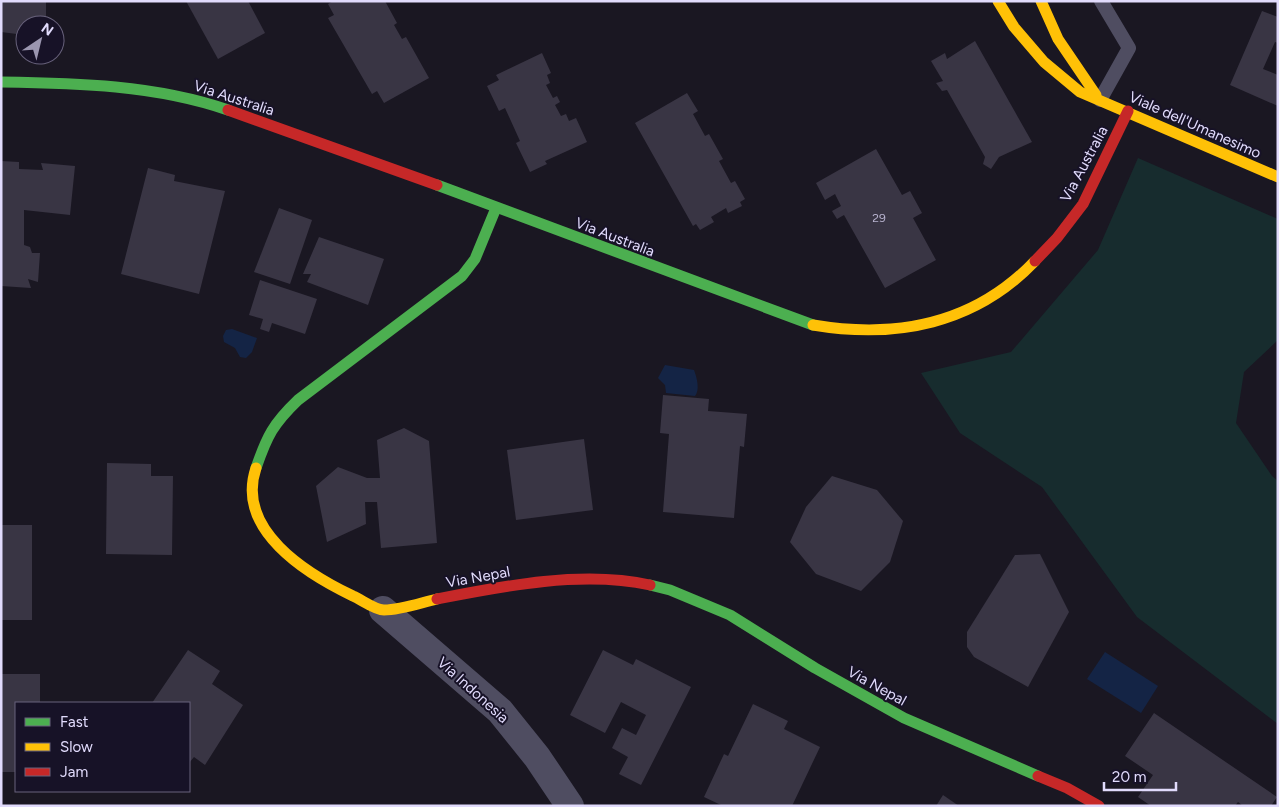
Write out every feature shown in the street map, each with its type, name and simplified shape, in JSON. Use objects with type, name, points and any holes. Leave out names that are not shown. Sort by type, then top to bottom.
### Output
[{"type":"street","name":"Viale dell'Umanesimo","points":[[998,1],[1022,37],[1054,72],[1080,92],[1278,177]]},
{"type":"street","points":[[1042,1],[1058,39],[1100,100]]},
{"type":"street","name":"Via Australia","points":[[1,82],[122,88],[191,99],[246,116],[804,323],[859,333],[902,330],[944,320],[967,310],[994,294],[1037,260],[1083,202],[1128,112]]},
{"type":"street","points":[[383,610],[323,580],[278,547],[265,530],[258,516],[252,495],[253,477],[266,438],[288,409],[462,276],[475,258],[496,208]]},
{"type":"street","name":"Via Nepal","points":[[383,610],[483,590],[580,579],[611,578],[662,588],[697,600],[730,615],[815,668],[904,718],[1055,783],[1099,806]]},
{"type":"street","name":"Via Indonesia","points":[[383,610],[500,711],[536,757],[570,806]]},
{"type":"lane","points":[[1100,100],[1129,48],[1101,1]]},
{"type":"green space","points":[[1138,158],[1278,219],[1278,340],[1244,372],[1236,423],[1272,476],[1278,481],[1278,724],[1137,617],[1042,487],[960,433],[921,373],[1011,352],[1098,250]]},
{"type":"water","points":[[232,329],[257,338],[252,352],[246,358],[240,357],[235,348],[224,342],[223,336],[226,330]]},
{"type":"water","points":[[665,365],[694,370],[698,387],[695,396],[666,393],[665,385],[658,378]]},
{"type":"water","points":[[1105,652],[1158,686],[1141,713],[1087,679]]},
{"type":"building","points":[[1,1],[46,1],[46,15],[15,15],[15,34],[1,32]]},
{"type":"building","points":[[186,1],[248,1],[265,33],[218,59]]},
{"type":"building","points":[[333,1],[385,1],[397,23],[394,25],[402,39],[406,37],[429,78],[384,103],[377,91],[372,94],[328,18],[334,15],[328,4]]},
{"type":"building","points":[[1262,11],[1278,17],[1278,43],[1275,42],[1263,69],[1278,75],[1278,106],[1230,85]]},
{"type":"building","points":[[975,41],[1032,142],[999,157],[991,169],[983,164],[985,157],[947,90],[942,91],[936,83],[943,81],[931,61],[945,53],[947,59]]},
{"type":"building","points":[[542,53],[551,73],[547,75],[550,83],[546,85],[553,98],[557,96],[560,102],[555,105],[561,116],[566,114],[569,121],[576,118],[587,142],[545,161],[547,164],[530,172],[516,143],[520,141],[505,108],[499,111],[487,86],[499,80],[496,75]]},
{"type":"building","points":[[687,93],[698,111],[693,114],[705,136],[709,134],[723,159],[719,161],[731,183],[735,181],[745,199],[740,202],[742,206],[728,213],[726,208],[711,217],[714,222],[700,230],[696,224],[693,226],[635,123]]},
{"type":"building","points":[[876,149],[902,195],[910,191],[922,213],[913,218],[936,260],[885,288],[844,215],[837,219],[832,211],[841,206],[835,194],[825,200],[816,183]]},
{"type":"building","points":[[1,161],[19,162],[19,169],[43,170],[41,163],[75,166],[70,215],[24,210],[24,245],[30,247],[32,253],[40,253],[38,282],[28,279],[31,288],[1,286]]},
{"type":"building","points":[[148,168],[175,175],[174,181],[225,191],[199,294],[121,274]]},
{"type":"building","points":[[279,208],[312,220],[290,284],[254,272]]},
{"type":"building","points":[[319,237],[384,259],[368,305],[307,282],[311,274],[303,274]]},
{"type":"building","points":[[260,280],[317,299],[305,334],[272,323],[269,332],[260,329],[263,319],[249,315]]},
{"type":"building","points":[[663,395],[709,399],[708,411],[747,414],[744,447],[740,446],[734,518],[663,512],[669,434],[660,433]]},
{"type":"building","points":[[404,428],[429,441],[437,543],[381,548],[377,502],[365,502],[366,524],[327,542],[316,486],[338,467],[367,478],[380,478],[377,440]]},
{"type":"building","points":[[584,439],[593,510],[516,520],[507,450]]},
{"type":"building","points":[[107,463],[151,464],[151,476],[173,476],[172,555],[106,554]]},
{"type":"building","points":[[832,476],[877,490],[903,521],[890,562],[861,591],[816,574],[790,542],[806,507]]},
{"type":"building","points":[[1,525],[32,525],[32,620],[1,620]]},
{"type":"building","points":[[1040,554],[1069,612],[1028,687],[974,657],[967,647],[967,632],[1015,555]]},
{"type":"building","points":[[188,650],[220,671],[212,684],[243,705],[205,765],[194,757],[190,762],[190,702],[153,702]]},
{"type":"building","points":[[603,650],[633,665],[636,659],[691,687],[641,785],[619,774],[628,757],[612,748],[622,728],[636,735],[646,715],[621,702],[605,733],[570,715]]},
{"type":"building","points":[[1,674],[40,674],[40,702],[15,702],[15,772],[1,772]]},
{"type":"building","points":[[753,704],[788,721],[784,729],[820,747],[792,806],[723,806],[704,797],[724,754],[728,756]]},
{"type":"building","points":[[1154,713],[1277,797],[1271,806],[1243,806],[1238,802],[1235,806],[1151,806],[1138,797],[1153,775],[1125,756]]},
{"type":"building","points":[[943,795],[959,806],[936,806]]},
{"type":"traffic: fast","points":[[1,82],[58,83],[144,90],[173,95],[228,110]]},
{"type":"traffic: fast","points":[[437,185],[813,325]]},
{"type":"traffic: fast","points":[[256,468],[272,431],[282,416],[298,400],[462,276],[475,259],[496,208]]},
{"type":"traffic: fast","points":[[650,585],[670,590],[730,615],[815,668],[904,718],[1038,776]]},
{"type":"traffic: slow","points":[[998,1],[1014,27],[1044,62],[1080,92],[1278,177]]},
{"type":"traffic: slow","points":[[1041,1],[1058,39],[1096,95]]},
{"type":"traffic: slow","points":[[813,325],[874,330],[904,328],[933,322],[960,313],[987,300],[1012,282],[1035,261]]},
{"type":"traffic: slow","points":[[256,468],[252,490],[256,511],[265,530],[279,547],[297,562],[335,587],[380,610],[397,609],[437,599]]},
{"type":"traffic: jam","points":[[228,110],[437,185]]},
{"type":"traffic: jam","points":[[1035,261],[1057,238],[1083,204],[1128,111]]},
{"type":"traffic: jam","points":[[437,599],[489,589],[571,579],[598,579],[650,585]]},
{"type":"traffic: jam","points":[[1038,776],[1067,788],[1099,806]]}]
